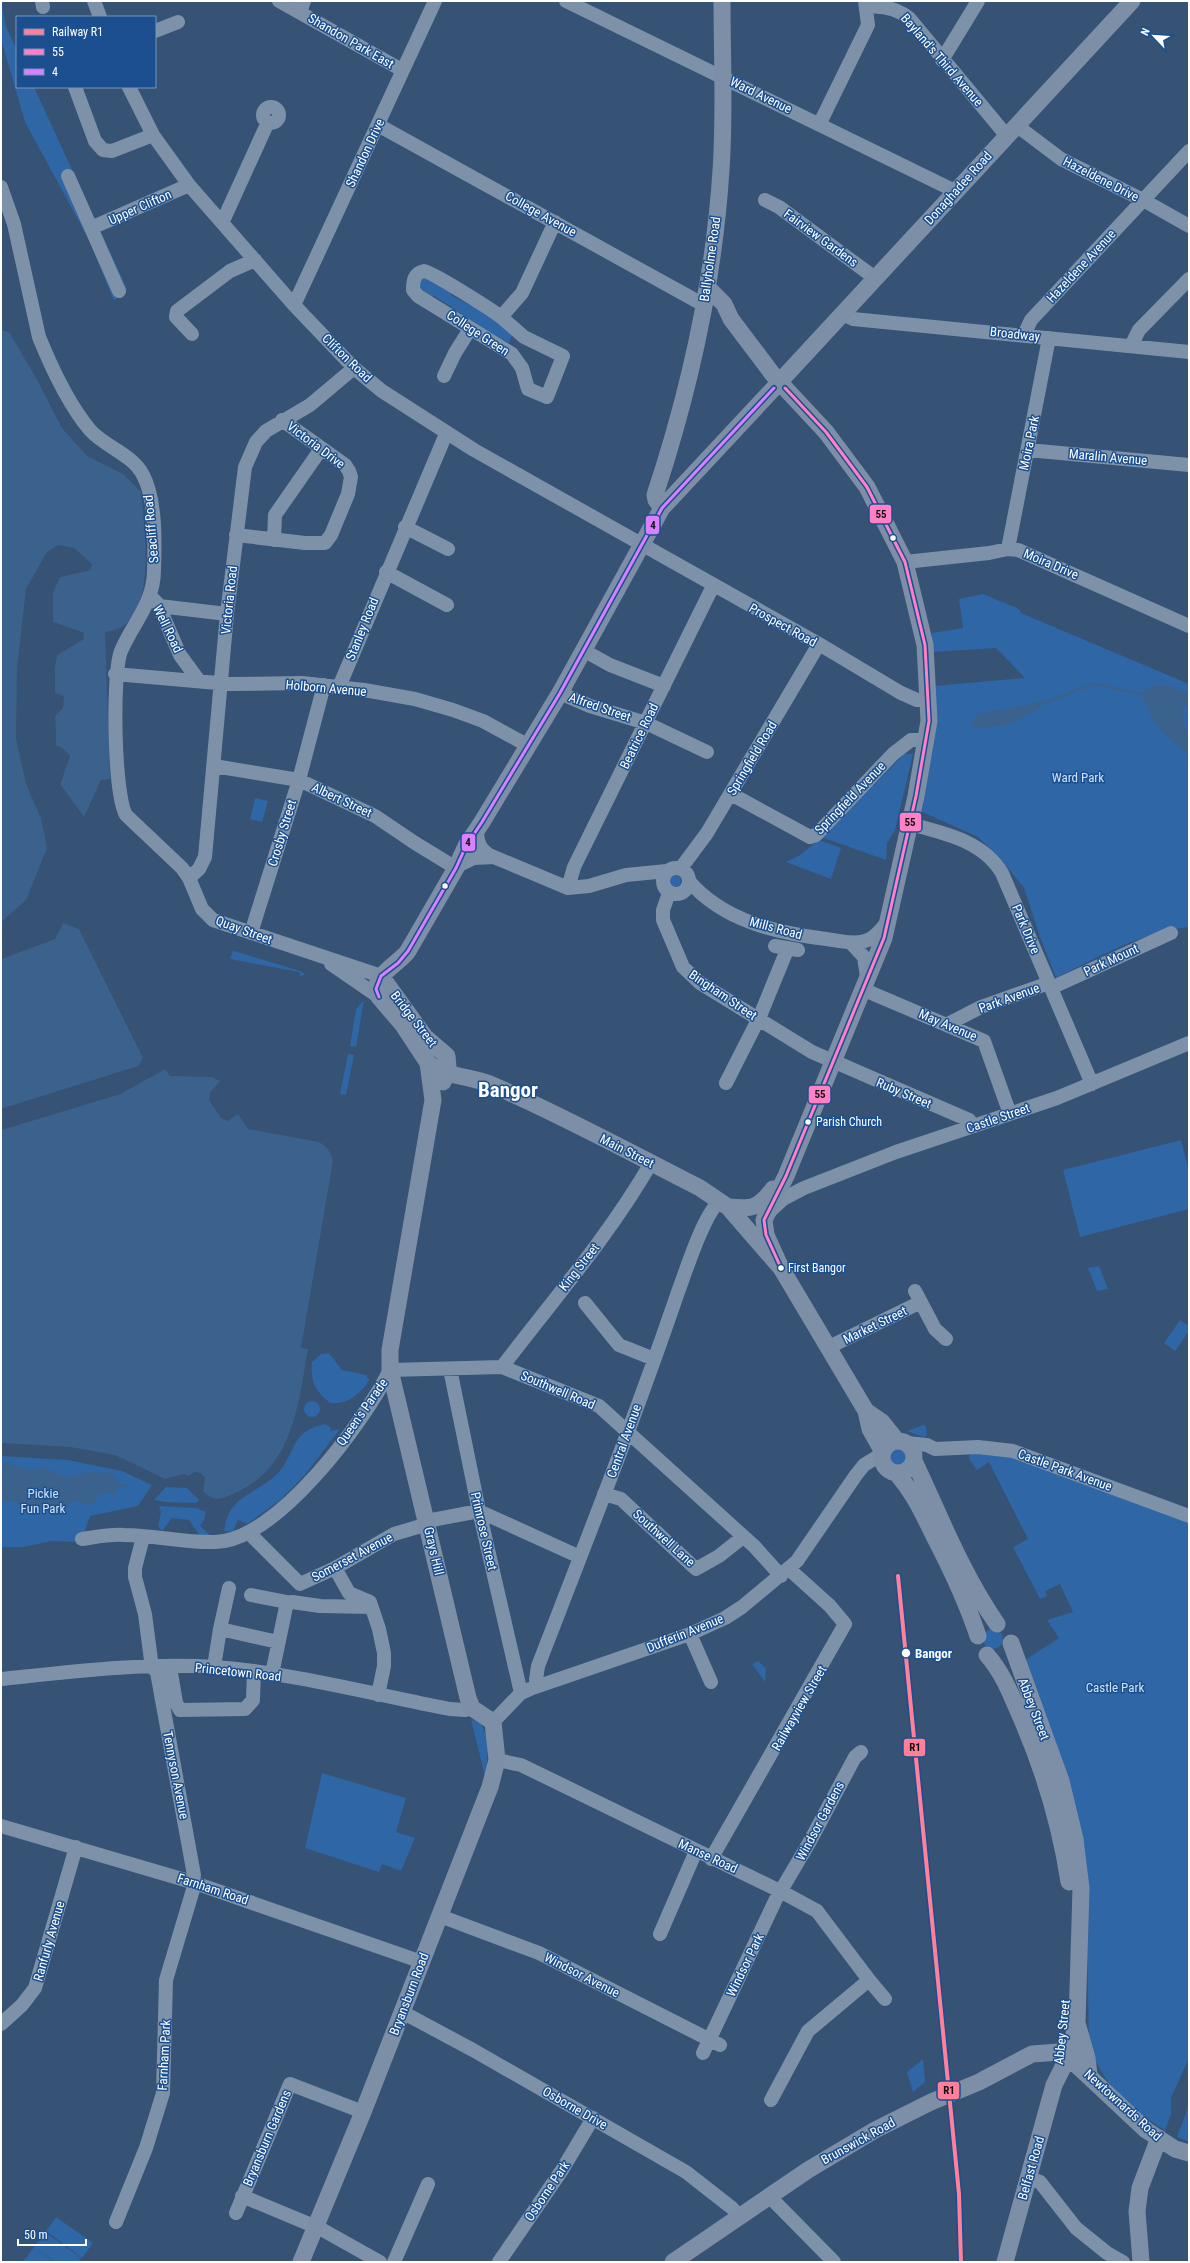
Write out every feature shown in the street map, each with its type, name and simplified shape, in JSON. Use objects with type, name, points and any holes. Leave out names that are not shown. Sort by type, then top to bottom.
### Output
[{"type":"main road","name":"Ballyholme Road","points":[[662,508],[656,500],[655,494],[683,406],[704,305],[721,170],[723,108],[722,1]]},
{"type":"main road","name":"Donaghadee Road","points":[[381,976],[398,963],[408,951],[456,867],[466,846],[560,692],[662,508],[1132,1]]},
{"type":"main road","points":[[707,287],[724,304],[731,319],[779,382],[826,432],[867,487],[905,562],[925,645],[926,700],[929,721],[927,740],[896,893],[884,938],[788,1170],[766,1216]]},
{"type":"main road","points":[[704,305],[731,319]]},
{"type":"main road","points":[[379,997],[376,989],[381,976]]},
{"type":"main road","name":"Bridge Street","points":[[381,976],[425,1037],[447,1056],[447,1073]]},
{"type":"main road","name":"Bridge Street","points":[[379,997],[403,1025],[428,1063],[433,1100]]},
{"type":"main road","name":"Main Street","points":[[428,1063],[439,1071],[470,1077],[489,1084],[651,1163],[725,1204],[781,1268]]},
{"type":"main road","points":[[433,1100],[447,1073]]},
{"type":"main road","name":"Queen's Parade","points":[[390,1370],[390,1350],[433,1100]]},
{"type":"main road","points":[[725,1204],[748,1208],[761,1204],[788,1170]]},
{"type":"main road","name":"Main Street","points":[[766,1216],[764,1228],[766,1235],[781,1268],[866,1411],[870,1429],[886,1461]]},
{"type":"main road","name":"Grays Hill","points":[[390,1370],[468,1698],[472,1708]]},
{"type":"main road","name":"Main Street","points":[[866,1411],[882,1422],[908,1451]]},
{"type":"main road","points":[[888,1444],[908,1451],[958,1555],[986,1608],[997,1624],[1006,1629],[1010,1634],[1011,1643],[1002,1655],[992,1657],[987,1655],[979,1646],[978,1636],[971,1614],[936,1540],[910,1489],[886,1461],[888,1444]]},
{"type":"main road","points":[[886,1461],[909,1469],[908,1451]]},
{"type":"main road","points":[[978,1636],[987,1625],[997,1624]]},
{"type":"main road","name":"Abbey Street","points":[[1011,1643],[1061,1781],[1075,1839],[1081,1888],[1077,2023],[1063,2055]]},
{"type":"main road","name":"Abbey Street","points":[[987,1655],[996,1665],[1006,1681],[1026,1729],[1050,1796],[1063,1842],[1070,1890],[1070,1920],[1066,2019],[1063,2055],[1058,2075]]},
{"type":"main road","points":[[472,1708],[493,1722]]},
{"type":"main road","name":"Bryansburn Road","points":[[301,2262],[363,2112],[490,1787],[497,1760],[493,1722]]},
{"type":"main road","points":[[1077,2023],[1087,2058],[1089,2075]]},
{"type":"main road","name":"Brunswick Road","points":[[673,2262],[769,2196],[850,2144],[931,2102],[958,2092],[1032,2054],[1063,2055]]},
{"type":"main road","name":"Newtownards Road","points":[[1063,2055],[1089,2075],[1126,2112],[1158,2138],[1175,2149],[1189,2154]]},
{"type":"main road","name":"Belfast Road","points":[[1006,2262],[1028,2178],[1058,2075]]},
{"type":"main road","points":[[1141,2262],[1138,2204],[1140,2188],[1158,2138]]},
{"type":"street","points":[[94,1],[100,16]]},
{"type":"street","name":"Shandon Drive","points":[[294,305],[435,1]]},
{"type":"street","name":"Ward Avenue","points":[[566,1],[820,123],[955,191]]},
{"type":"street","points":[[942,60],[978,1]]},
{"type":"street","name":"Shandon Park East","points":[[285,2],[302,7],[402,70]]},
{"type":"street","points":[[820,123],[868,25],[865,4]]},
{"type":"street","name":"Bayland's Third Avenue","points":[[865,4],[899,10],[908,18],[942,60],[1011,130]]},
{"type":"street","points":[[156,31],[178,22]]},
{"type":"street","points":[[75,88],[95,142],[103,150],[112,151],[153,135]]},
{"type":"street","name":"Clifton Road","points":[[130,88],[153,135],[188,185],[223,221],[294,305],[354,368],[394,400],[446,434],[641,545]]},
{"type":"street","points":[[223,221],[268,122]]},
{"type":"street","name":"College Avenue","points":[[378,125],[704,305]]},
{"type":"street","name":"Hazeldene Drive","points":[[1011,130],[1061,159],[1143,200],[1189,226]]},
{"type":"street","name":"Hazeldene Avenue","points":[[1024,335],[1031,320],[1189,151]]},
{"type":"street","points":[[68,176],[119,291]]},
{"type":"street","name":"Upper Clifton","points":[[91,228],[188,185]]},
{"type":"street","name":"Seacliff Road","points":[[1,187],[14,224],[39,337],[45,352],[72,406],[91,430],[130,460],[144,476],[152,500],[155,601],[122,650],[115,674],[120,804],[126,815],[182,868],[189,878]]},
{"type":"street","name":"Fairview Gardens","points":[[765,200],[779,207],[875,278]]},
{"type":"street","name":"College Green","points":[[501,317],[522,293],[555,222]]},
{"type":"street","points":[[192,334],[176,317],[177,311],[230,271],[256,260]]},
{"type":"street","name":"College Green","points":[[425,271],[431,272],[447,284],[480,302],[501,317],[524,337],[563,356],[547,397],[528,388],[522,368],[512,354],[418,296],[413,290],[413,280],[418,273],[425,271]]},
{"type":"street","points":[[1131,346],[1139,330],[1189,279]]},
{"type":"street","name":"Broadway","points":[[842,314],[853,319],[1189,352]]},
{"type":"street","points":[[444,376],[455,353],[470,329]]},
{"type":"street","name":"Moira Park","points":[[1008,549],[1049,338]]},
{"type":"street","name":"Victoria Road","points":[[189,878],[199,869],[205,856],[222,683],[227,614],[245,467],[256,442],[266,431],[282,420],[310,405],[354,368]]},
{"type":"street","name":"Victoria Drive","points":[[236,535],[274,540],[320,544],[325,543],[331,535],[348,494],[352,477],[345,465],[282,420]]},
{"type":"street","name":"Stanley Road","points":[[339,687],[405,527],[446,434]]},
{"type":"street","points":[[274,540],[275,515],[321,449]]},
{"type":"street","name":"Maralin Avenue","points":[[1028,450],[1189,465]]},
{"type":"street","points":[[405,527],[448,549]]},
{"type":"street","name":"Prospect Road","points":[[641,545],[819,644],[901,693],[917,700],[926,700]]},
{"type":"street","name":"Moira Drive","points":[[905,562],[988,553],[1008,549],[1018,550],[1189,626]]},
{"type":"street","points":[[386,572],[447,605]]},
{"type":"street","name":"Beatrice Road","points":[[568,888],[574,867],[713,586]]},
{"type":"street","points":[[155,601],[227,614]]},
{"type":"street","name":"Well Road","points":[[155,601],[180,655],[199,681]]},
{"type":"street","name":"Springfield Road","points":[[681,868],[703,839],[731,794],[819,644]]},
{"type":"street","points":[[583,650],[599,659],[664,686]]},
{"type":"street","name":"Holborn Avenue","points":[[115,674],[222,683],[324,685],[402,697],[445,707],[483,722],[527,745]]},
{"type":"street","name":"Crosby Street","points":[[251,933],[299,780],[324,685]]},
{"type":"street","name":"Alfred Street","points":[[560,692],[590,706],[646,723],[707,752]]},
{"type":"street","name":"Springfield Avenue","points":[[731,794],[810,837],[816,835],[827,824],[893,754],[911,740],[927,740]]},
{"type":"street","name":"Albert Street","points":[[214,766],[299,780],[375,816],[414,843],[456,867]]},
{"type":"street","name":"Park Drive","points":[[910,824],[970,843],[996,863],[1092,1084]]},
{"type":"street","points":[[477,830],[480,848],[495,857],[568,888],[590,886],[626,875],[681,868],[686,872],[689,881],[684,892],[677,894],[669,893],[662,883],[666,871]]},
{"type":"street","points":[[456,867],[474,858],[495,857]]},
{"type":"street","name":"Quay Street","points":[[189,878],[197,900],[208,916],[220,923],[320,957]]},
{"type":"street","name":"Mills Road","points":[[689,881],[698,892],[754,925],[801,936],[851,943],[864,941],[875,936],[888,921]]},
{"type":"street","name":"Bingham Street","points":[[669,893],[663,910],[663,920],[683,968],[700,983],[757,1019],[832,1062]]},
{"type":"street","name":"Park Mount","points":[[1050,986],[1171,933]]},
{"type":"street","points":[[851,943],[864,957],[865,983]]},
{"type":"street","points":[[726,1083],[757,1019],[786,949]]},
{"type":"street","points":[[320,957],[381,976]]},
{"type":"street","name":"Bridge Street","points":[[320,957],[379,997]]},
{"type":"street","name":"May Avenue","points":[[865,983],[984,1041],[1010,1114]]},
{"type":"street","name":"Park Avenue","points":[[948,1024],[981,1007],[1050,986]]},
{"type":"street","name":"Castle Street","points":[[766,1216],[777,1204],[804,1188],[1092,1084],[1189,1043]]},
{"type":"street","name":"Ruby Street","points":[[832,1062],[969,1120],[974,1126]]},
{"type":"street","name":"King Street","points":[[502,1367],[605,1233],[651,1163]]},
{"type":"street","points":[[788,1170],[795,1185],[804,1188]]},
{"type":"street","name":"Central Avenue","points":[[538,1685],[536,1680],[538,1666],[628,1431],[699,1236],[716,1204],[725,1204]]},
{"type":"street","name":"Market Street","points":[[829,1347],[918,1297],[935,1329],[946,1339]]},
{"type":"street","points":[[585,1303],[619,1345],[654,1359]]},
{"type":"street","name":"Southwell Road","points":[[390,1370],[502,1367],[598,1406],[628,1431],[743,1537],[785,1572]]},
{"type":"street","name":"Primrose Street","points":[[450,1369],[479,1511],[521,1693]]},
{"type":"street","name":"Queen's Parade","points":[[82,1539],[116,1535],[215,1542],[238,1539],[249,1533],[280,1511],[303,1490],[348,1434],[375,1396],[390,1370]]},
{"type":"street","name":"Castle Park Avenue","points":[[908,1451],[927,1445],[936,1449],[978,1447],[1013,1451],[1189,1516]]},
{"type":"street","name":"Dufferin Avenue","points":[[493,1722],[521,1693],[538,1685],[690,1634],[725,1618],[753,1599],[797,1561],[856,1475],[886,1461]]},
{"type":"street","name":"Southwell Lane","points":[[604,1494],[621,1499],[696,1569],[719,1556],[743,1537]]},
{"type":"street","points":[[479,1511],[580,1558]]},
{"type":"street","name":"Somerset Avenue","points":[[249,1533],[298,1583],[304,1583],[335,1568],[394,1534],[421,1526],[427,1522],[456,1514],[479,1511]]},
{"type":"street","name":"Tennyson Avenue","points":[[143,1537],[135,1568],[135,1577],[145,1614],[194,1875],[194,1882]]},
{"type":"street","points":[[335,1568],[349,1593],[365,1598],[372,1607],[384,1653],[378,1695]]},
{"type":"street","name":"Railwayview Street","points":[[711,1859],[845,1624],[830,1606],[785,1572]]},
{"type":"street","points":[[214,1667],[229,1588]]},
{"type":"street","points":[[252,1595],[287,1602],[272,1674]]},
{"type":"street","points":[[292,1602],[320,1606],[372,1607]]},
{"type":"street","points":[[220,1629],[278,1642]]},
{"type":"street","points":[[690,1634],[711,1682]]},
{"type":"street","points":[[170,1667],[176,1703],[180,1710],[245,1710],[253,1700],[254,1671]]},
{"type":"street","name":"Princetown Road","points":[[1,1679],[170,1667],[214,1667],[272,1674],[450,1709],[465,1710],[472,1708]]},
{"type":"street","name":"Windsor Gardens","points":[[782,1892],[855,1757],[861,1752]]},
{"type":"street","name":"Manse Road","points":[[497,1760],[521,1765],[711,1859],[782,1892],[817,1911],[885,1999]]},
{"type":"street","name":"Farnham Road","points":[[1,1826],[194,1882],[422,1962]]},
{"type":"street","name":"Ranfurly Avenue","points":[[1,2024],[22,2005],[35,1988],[76,1847]]},
{"type":"street","points":[[660,1934],[696,1851]]},
{"type":"street","name":"Farnham Park","points":[[116,2222],[146,2148],[163,2093],[165,1985],[194,1882]]},
{"type":"street","name":"Windsor Park","points":[[703,2053],[714,2042],[776,1899],[782,1892]]},
{"type":"street","name":"Windsor Avenue","points":[[440,1916],[539,1953],[714,2042]]},
{"type":"street","points":[[771,2100],[808,2031],[869,1980]]},
{"type":"street","name":"Osborne Drive","points":[[402,2012],[466,2046],[686,2172],[732,2208],[739,2216]]},
{"type":"street","name":"Bryansburn Gardens","points":[[236,2213],[290,2084],[363,2112]]},
{"type":"street","name":"Osborne Park","points":[[499,2262],[562,2170],[593,2118]]},
{"type":"street","points":[[1028,2178],[1040,2182],[1076,2228],[1107,2253],[1123,2262]]},
{"type":"street","points":[[394,2262],[428,2184]]},
{"type":"street","name":"Bryansburn Gardens","points":[[242,2196],[316,2227],[380,2262]]},
{"type":"street","points":[[769,2196],[834,2262]]},
{"type":"green space","points":[[1,1],[6,27],[16,48],[16,88],[34,88],[127,289],[114,301],[89,240],[25,122],[1,39]]},
{"type":"green space","points":[[422,277],[451,292],[452,296],[476,308],[513,333],[509,343],[462,317],[462,314],[434,296],[430,297],[422,293],[417,284]]},
{"type":"green space","name":"Ward Park","points":[[983,594],[1019,609],[1021,613],[1189,684],[1189,927],[1154,934],[1121,946],[1056,978],[1039,934],[1024,888],[1000,858],[978,837],[918,810],[934,686],[1025,678],[996,648],[932,652],[932,633],[963,628],[959,599]]},
{"type":"green space","points":[[904,754],[913,754],[895,830],[887,843],[886,860],[821,837],[870,785],[873,786]]},
{"type":"green space","points":[[255,798],[268,801],[262,822],[250,819]]},
{"type":"green space","points":[[819,840],[841,848],[831,879],[786,862],[800,855]]},
{"type":"green space","points":[[675,875],[679,877],[681,881],[679,885],[675,887],[671,885],[669,881],[671,877]]},
{"type":"green space","points":[[233,951],[300,971],[305,974],[301,977],[299,972],[230,959]]},
{"type":"green space","points":[[364,1000],[356,1047],[350,1046],[356,1009]]},
{"type":"green space","points":[[348,1054],[354,1055],[346,1095],[340,1094]]},
{"type":"green space","points":[[1181,1140],[1189,1171],[1189,1209],[1080,1237],[1063,1170]]},
{"type":"green space","points":[[1099,1266],[1108,1289],[1097,1291],[1088,1268]]},
{"type":"green space","points":[[1180,1320],[1189,1326],[1189,1331],[1175,1351],[1164,1343]]},
{"type":"green space","points":[[329,1353],[342,1370],[366,1375],[369,1380],[362,1390],[353,1398],[342,1402],[330,1403],[317,1390],[312,1375],[312,1362],[321,1354]]},
{"type":"green space","points":[[312,1401],[318,1403],[320,1409],[318,1415],[312,1417],[306,1415],[304,1409],[306,1403]]},
{"type":"green space","points":[[325,1424],[331,1428],[330,1431],[340,1429],[305,1475],[279,1501],[247,1524],[238,1520],[233,1532],[224,1531],[227,1518],[233,1507],[244,1497],[271,1480],[276,1475],[287,1460],[294,1445],[305,1432],[313,1427]]},
{"type":"green space","points":[[923,1425],[926,1426],[927,1435],[924,1437],[907,1431]]},
{"type":"green space","points":[[895,1449],[901,1449],[906,1454],[904,1463],[901,1465],[895,1465],[890,1460],[890,1454]]},
{"type":"green space","name":"Castle Park","points":[[970,1452],[1014,1455],[1189,1522],[1189,2058],[1171,2098],[1171,2115],[1165,2130],[1140,2114],[1118,2094],[1100,2070],[1089,2042],[1087,1940],[1025,1660],[1059,1638],[1047,1620],[1073,1612],[1060,1584],[1045,1591],[1047,1596],[1040,1599],[1013,1547],[1028,1539],[989,1462],[977,1470],[969,1459]]},
{"type":"green space","name":"Pickie Fun Park","points":[[1,1456],[68,1460],[122,1471],[152,1485],[138,1506],[90,1516],[82,1539],[78,1542],[52,1541],[23,1547],[1,1547]]},
{"type":"green space","points":[[166,1487],[187,1488],[199,1500],[196,1503],[165,1502],[154,1500]]},
{"type":"green space","points":[[159,1506],[196,1508],[206,1512],[204,1520],[200,1526],[210,1535],[224,1536],[201,1537],[189,1520],[172,1518],[162,1531],[158,1526],[161,1512]]},
{"type":"green space","points":[[993,1629],[1000,1632],[1003,1639],[1000,1646],[993,1649],[986,1646],[983,1639],[986,1632]]},
{"type":"green space","points":[[758,1661],[766,1668],[765,1682],[752,1664]]},
{"type":"green space","points":[[471,1719],[481,1724],[488,1739],[486,1780]]},
{"type":"green space","points":[[322,1773],[406,1798],[396,1832],[415,1838],[401,1871],[382,1864],[379,1872],[305,1848]]},
{"type":"green space","points":[[923,2059],[925,2082],[913,2092],[907,2072]]},
{"type":"green space","points":[[1189,2104],[1189,2142],[1177,2137]]},
{"type":"green space","points":[[56,2217],[93,2243],[82,2258],[46,2231]]},
{"type":"green space","points":[[45,2232],[81,2258],[79,2262],[55,2262],[34,2247]]},
{"type":"green space","points":[[34,2247],[54,2262],[23,2262]]},
{"type":"shaded area","points":[[1,330],[9,332],[36,378],[62,428],[87,456],[123,474],[141,492],[146,565],[144,585],[139,603],[132,618],[120,628],[105,632],[110,779],[101,780],[84,818],[60,784],[70,756],[62,748],[56,746],[55,716],[63,708],[64,696],[55,693],[55,666],[57,655],[84,639],[84,633],[53,622],[53,592],[60,577],[90,570],[92,564],[74,548],[58,545],[47,552],[26,589],[17,669],[16,739],[26,784],[41,818],[47,848],[26,900],[1,922]]},
{"type":"shaded area","points":[[1151,686],[1171,686],[1189,694],[1189,709],[1184,706],[1182,709],[1189,755],[1165,735],[1150,714],[1141,694]]},
{"type":"shaded area","points":[[1038,701],[1042,706],[1010,724],[974,729],[972,723],[979,713],[1018,707]]},
{"type":"shaded area","points":[[63,923],[79,929],[143,1058],[139,1066],[1,1109],[1,959],[55,939]]},
{"type":"shaded area","points":[[165,1069],[170,1076],[212,1077],[220,1081],[210,1093],[209,1100],[221,1118],[228,1121],[238,1114],[248,1129],[319,1142],[328,1150],[333,1161],[301,1348],[308,1349],[301,1391],[290,1432],[281,1451],[270,1467],[255,1482],[235,1493],[218,1499],[207,1495],[203,1491],[205,1478],[201,1473],[195,1472],[188,1476],[183,1474],[165,1479],[115,1455],[70,1447],[1,1443],[1,1130],[120,1094]]},
{"type":"shaded area","points":[[8,1462],[28,1470],[44,1468],[67,1478],[89,1472],[109,1473],[116,1477],[119,1484],[126,1484],[126,1487],[119,1487],[114,1496],[109,1493],[102,1493],[96,1498],[96,1502],[86,1505],[80,1501],[75,1501],[68,1503],[66,1509],[55,1511],[51,1506],[43,1506],[36,1510],[36,1513],[26,1513],[16,1501],[6,1502],[2,1499],[1,1464]]},
{"type":"pier","points":[[84,560],[92,564],[90,570],[60,577],[53,592],[53,622],[84,633],[84,638],[57,655],[55,666],[55,695],[53,693],[53,666],[56,654],[82,637],[82,634],[51,624],[51,592],[59,575],[88,568],[89,565]]},
{"type":"pier","points":[[55,713],[56,746],[62,748],[70,756],[60,784],[84,817],[101,780],[102,782],[84,820],[58,784],[68,757],[61,750],[54,747],[53,716]]},
{"type":"pier","points":[[62,921],[80,927],[79,929],[63,923],[55,939],[1,959],[1,957],[54,938]]},
{"type":"pier","points":[[143,1058],[145,1059],[139,1067],[1,1111],[1,1109],[139,1066]]},
{"type":"pier","points":[[163,1068],[165,1069],[120,1094],[1,1130],[1,1128],[120,1092]]},
{"type":"waterway","points":[[1040,704],[1094,684],[1141,694]]},
{"type":"rail line","name":"R1","points":[[898,1576],[959,2194],[961,2262]]},
{"type":"transit line","name":"4","points":[[379,997],[376,989],[381,976],[398,963],[408,951],[456,868],[466,846],[560,693],[662,508],[774,388]]},
{"type":"transit line","name":"55","points":[[781,1268],[766,1235],[764,1220],[786,1176],[884,938],[916,796],[929,721],[925,645],[905,562],[867,487],[826,432],[785,388]]},
{"type":"place","name":"Parish Church","points":[[808,1122]]},
{"type":"place","name":"First Bangor","points":[[781,1268]]},
{"type":"place","name":"Bangor","points":[[906,1653]]},
{"type":"district","name":"Bangor","points":[[508,1090]]}]
